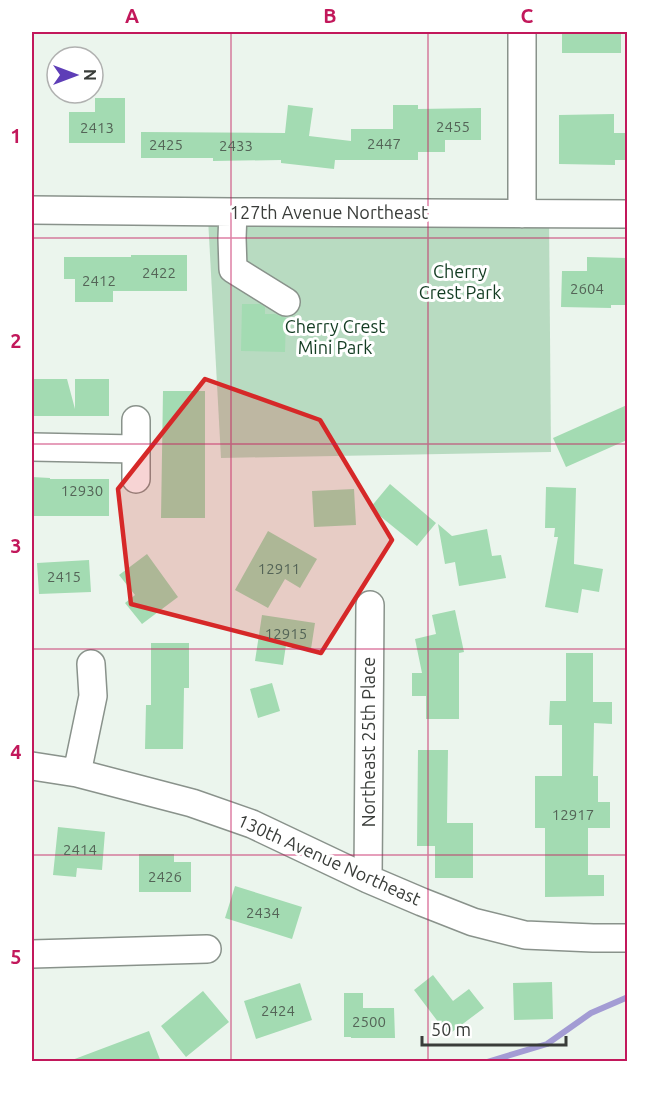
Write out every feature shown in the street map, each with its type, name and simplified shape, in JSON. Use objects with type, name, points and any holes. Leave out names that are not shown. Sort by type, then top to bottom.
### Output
[{"type":"street","points":[[522,32],[522,214]]},
{"type":"street","name":"127th Avenue Northeast","points":[[32,210],[627,214]]},
{"type":"street","points":[[234,212],[232,269],[286,302]]},
{"type":"street","points":[[136,420],[136,479]]},
{"type":"street","points":[[32,447],[136,448]]},
{"type":"street","name":"Northeast 25th Place","points":[[368,879],[370,605]]},
{"type":"street","points":[[77,773],[93,696],[92,664]]},
{"type":"street","name":"130th Avenue Northeast","points":[[32,766],[77,773],[192,803],[252,824],[422,903],[473,922],[525,934],[627,938]]},
{"type":"street","points":[[32,954],[207,949]]},
{"type":"highlighted area","points":[[205,379],[320,420],[392,540],[321,653],[131,604],[118,489]]},
{"type":"green space","name":"Cherry Crest Mini Park","points":[[549,217],[551,452],[221,458],[208,218]]},
{"type":"building","points":[[562,32],[621,32],[621,53],[562,53]]},
{"type":"building","points":[[105,98],[125,98],[125,143],[69,143],[69,112],[95,112],[95,105],[105,105]]},
{"type":"building","points":[[288,105],[313,108],[309,136],[351,141],[351,129],[393,129],[393,105],[418,105],[418,109],[481,108],[481,140],[445,140],[445,152],[418,152],[418,160],[335,160],[334,169],[281,163],[281,160],[213,161],[213,158],[141,158],[141,132],[285,133]]},
{"type":"building","points":[[614,114],[614,133],[627,133],[627,160],[615,160],[615,165],[559,164],[559,115]]},
{"type":"building","points":[[131,255],[187,255],[187,291],[113,291],[113,302],[75,302],[75,279],[64,279],[64,257],[131,257]]},
{"type":"building","points":[[587,257],[627,258],[627,305],[611,305],[611,308],[561,307],[562,271],[587,271]]},
{"type":"building","points":[[242,304],[260,304],[265,307],[265,314],[275,314],[286,318],[285,352],[241,351]]},
{"type":"building","points":[[32,379],[67,379],[75,409],[75,379],[109,379],[109,416],[32,416]]},
{"type":"building","points":[[163,391],[205,391],[205,518],[161,518]]},
{"type":"building","points":[[627,405],[627,440],[566,467],[553,438]]},
{"type":"building","points":[[32,477],[109,479],[109,516],[32,516]]},
{"type":"building","points":[[390,484],[436,523],[417,546],[370,508]]},
{"type":"building","points":[[546,487],[576,488],[574,564],[603,569],[599,592],[582,589],[578,613],[545,607],[558,537],[554,537],[555,528],[545,528]]},
{"type":"building","points":[[354,489],[356,525],[314,527],[312,491]]},
{"type":"building","points":[[438,524],[452,536],[487,529],[492,556],[501,555],[506,578],[459,586],[455,562],[445,564]]},
{"type":"building","points":[[268,531],[317,559],[300,588],[285,579],[268,608],[235,590]]},
{"type":"building","points":[[147,554],[178,597],[142,624],[125,603],[135,595],[119,575]]},
{"type":"building","points":[[89,560],[91,592],[39,594],[37,563]]},
{"type":"building","points":[[455,610],[464,652],[459,653],[459,719],[426,719],[426,696],[412,696],[412,673],[422,673],[415,639],[436,634],[432,615]]},
{"type":"building","points":[[262,615],[315,623],[311,649],[286,645],[283,665],[255,661]]},
{"type":"building","points":[[151,643],[189,643],[189,688],[184,688],[183,749],[145,749],[146,705],[151,705]]},
{"type":"building","points":[[566,653],[593,653],[593,702],[612,702],[612,724],[594,723],[593,776],[598,776],[598,802],[610,802],[610,828],[588,828],[588,875],[604,875],[604,896],[545,897],[545,828],[535,828],[535,776],[562,776],[562,725],[549,725],[550,701],[566,701]]},
{"type":"building","points":[[272,683],[280,711],[258,718],[250,689]]},
{"type":"building","points":[[418,750],[448,750],[447,823],[473,823],[473,878],[435,878],[435,846],[417,846]]},
{"type":"building","points":[[58,827],[105,832],[102,870],[77,868],[76,877],[53,875]]},
{"type":"building","points":[[139,854],[174,854],[174,862],[191,862],[191,892],[139,892]]},
{"type":"building","points":[[235,886],[302,907],[292,939],[225,918]]},
{"type":"building","points":[[433,975],[453,1001],[469,989],[484,1008],[448,1035],[414,990]]},
{"type":"building","points":[[552,982],[553,1019],[514,1020],[513,983]]},
{"type":"building","points":[[300,983],[312,1020],[256,1039],[244,1001]]},
{"type":"building","points":[[203,991],[229,1022],[186,1057],[161,1026]]},
{"type":"building","points":[[344,993],[363,993],[363,1008],[394,1008],[395,1038],[344,1037]]},
{"type":"building","points":[[149,1031],[161,1062],[73,1062],[72,1060]]},
{"type":"waterway","points":[[487,1062],[547,1044],[591,1013],[628,997]]},
{"type":"park label","name":"Cherry Crest Park","points":[[460,282]]}]
